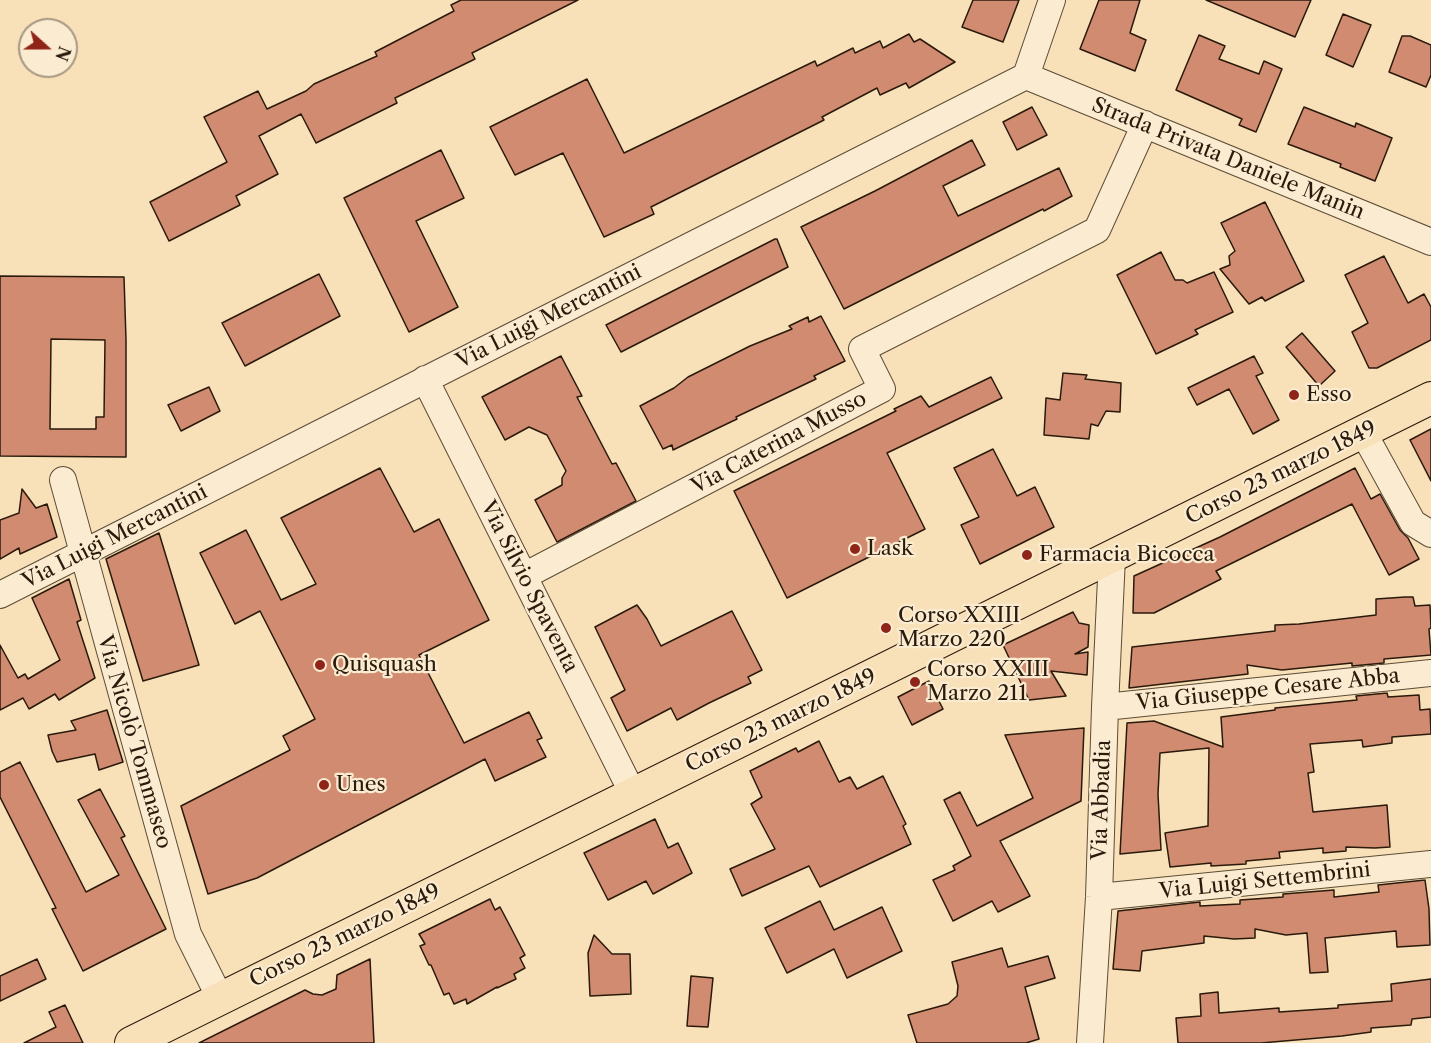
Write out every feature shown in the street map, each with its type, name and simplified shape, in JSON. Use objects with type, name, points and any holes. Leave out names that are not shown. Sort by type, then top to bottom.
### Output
[{"type":"main road","name":"Corso 23 marzo 1849","points":[[131,1043],[1431,398]]},
{"type":"street","points":[[1026,76],[1052,0]]},
{"type":"street","name":"Strada Privata Daniele Manin","points":[[1026,76],[1431,242]]},
{"type":"street","name":"Via Luigi Mercantini","points":[[0,595],[1026,76]]},
{"type":"street","name":"Via Caterina Musso","points":[[524,576],[882,389],[862,349],[1097,230],[1144,124]]},
{"type":"street","name":"Via Silvio Spaventa","points":[[425,379],[633,794]]},
{"type":"street","points":[[1363,432],[1413,523],[1431,534]]},
{"type":"street","name":"Via Nicolò Tommaseo","points":[[63,480],[188,934],[220,998]]},
{"type":"street","name":"Via Abbadia","points":[[1090,1043],[1099,897],[1112,557]]},
{"type":"street","name":"Via Giuseppe Cesare Abba","points":[[1105,707],[1431,672]]},
{"type":"street","name":"Via Luigi Settembrini","points":[[1099,897],[1431,864]]},
{"type":"building","points":[[461,0],[578,0],[472,53],[475,59],[395,98],[397,103],[316,143],[301,114],[259,136],[278,174],[236,196],[240,205],[169,241],[150,202],[227,162],[204,117],[258,91],[267,109],[306,91],[314,84],[377,56],[375,52],[454,11],[451,5]]},
{"type":"building","points":[[973,0],[1019,0],[1003,42],[962,27]]},
{"type":"building","points":[[1099,0],[1140,0],[1130,33],[1146,40],[1135,71],[1080,49]]},
{"type":"building","points":[[1206,0],[1311,0],[1295,37]]},
{"type":"building","points":[[1343,14],[1371,25],[1353,67],[1326,55]]},
{"type":"building","points":[[909,34],[914,42],[920,39],[955,62],[909,88],[906,83],[880,95],[877,88],[822,117],[824,120],[651,207],[654,214],[604,237],[563,153],[515,175],[490,127],[587,79],[624,153],[815,61],[817,66],[853,48],[855,53],[880,41],[883,48]]},
{"type":"building","points":[[1199,35],[1225,46],[1219,59],[1259,74],[1264,61],[1282,69],[1256,132],[1239,125],[1242,119],[1176,90]]},
{"type":"building","points":[[1402,36],[1410,36],[1431,45],[1431,75],[1426,87],[1389,72]]},
{"type":"building","points":[[1032,107],[1047,135],[1017,150],[1003,122]]},
{"type":"building","points":[[1304,107],[1355,127],[1356,123],[1392,138],[1375,181],[1340,167],[1341,164],[1288,144]]},
{"type":"building","points":[[972,140],[985,165],[943,186],[958,216],[1059,168],[1072,196],[844,309],[801,227]]},
{"type":"building","points":[[441,150],[464,198],[416,221],[458,307],[409,332],[344,198]]},
{"type":"building","points":[[1265,202],[1304,281],[1265,301],[1262,297],[1249,304],[1220,269],[1230,265],[1229,256],[1235,251],[1221,223]]},
{"type":"building","points":[[777,239],[788,267],[621,352],[606,325]]},
{"type":"building","points":[[1161,252],[1175,280],[1183,280],[1187,283],[1214,272],[1233,312],[1195,330],[1198,334],[1156,354],[1117,275]]},
{"type":"building","points":[[1384,256],[1408,303],[1424,294],[1431,307],[1431,340],[1377,368],[1369,368],[1352,332],[1368,323],[1345,275]]},
{"type":"building","points":[[319,274],[340,316],[245,366],[222,323]]},
{"type":"building","points":[[0,276],[124,277],[126,457],[0,456]],"holes":[[[51,339],[105,340],[104,417],[96,417],[96,429],[50,429]]]},
{"type":"building","points":[[821,316],[845,361],[814,376],[816,379],[673,450],[672,445],[663,449],[640,406],[674,388],[688,377],[750,346],[792,329],[789,326],[808,317],[809,322]]},
{"type":"building","points":[[1302,333],[1335,371],[1319,386],[1286,347]]},
{"type":"building","points":[[561,356],[582,396],[577,397],[612,464],[616,463],[636,501],[557,542],[535,500],[562,485],[562,478],[566,471],[547,435],[529,427],[505,440],[482,397]]},
{"type":"building","points":[[1254,356],[1263,373],[1256,376],[1279,420],[1253,434],[1229,389],[1197,405],[1188,388]]},
{"type":"building","points":[[1063,373],[1087,375],[1085,379],[1121,383],[1120,412],[1106,411],[1098,426],[1091,424],[1089,439],[1044,435],[1046,398],[1060,400]]},
{"type":"building","points":[[991,377],[1002,398],[887,453],[925,529],[787,598],[734,491],[896,411],[894,409],[921,396],[929,407]]},
{"type":"building","points":[[209,387],[220,411],[181,431],[168,405]]},
{"type":"building","points":[[1431,429],[1431,481],[1410,440]]},
{"type":"building","points":[[993,449],[1017,496],[1035,487],[1054,527],[980,564],[961,525],[979,517],[954,468]]},
{"type":"building","points":[[380,468],[414,532],[439,519],[489,620],[419,655],[464,743],[529,712],[542,738],[537,740],[546,757],[495,781],[485,759],[257,878],[208,894],[181,806],[290,750],[283,736],[315,719],[260,611],[235,624],[200,553],[246,530],[281,600],[316,584],[281,518]]},
{"type":"building","points":[[1355,468],[1371,499],[1380,494],[1419,559],[1389,575],[1352,504],[1216,571],[1221,579],[1154,613],[1133,613],[1134,576],[1220,537]]},
{"type":"building","points":[[22,489],[36,508],[47,504],[57,537],[20,554],[19,548],[0,559],[0,520],[19,513]]},
{"type":"building","points":[[159,533],[199,665],[143,681],[106,559]]},
{"type":"building","points":[[69,579],[81,620],[77,622],[95,678],[59,700],[55,694],[29,709],[23,698],[0,710],[0,645],[18,678],[25,674],[28,679],[60,660],[32,598]]},
{"type":"building","points":[[1413,597],[1415,606],[1430,605],[1431,655],[1384,659],[1384,663],[1352,666],[1352,663],[1282,670],[1247,665],[1248,674],[1129,688],[1132,647],[1275,631],[1275,625],[1376,615],[1376,599]]},
{"type":"building","points":[[637,605],[661,646],[732,611],[762,670],[748,677],[751,683],[677,720],[671,708],[627,731],[611,698],[625,690],[595,627]]},
{"type":"building","points":[[1073,612],[1079,623],[1089,625],[1088,647],[1075,654],[1088,652],[1087,675],[1051,671],[1066,696],[1029,700],[1003,645]]},
{"type":"building","points":[[929,681],[943,709],[912,725],[898,697]]},
{"type":"building","points":[[1387,693],[1388,697],[1419,695],[1420,710],[1430,709],[1431,734],[1392,737],[1392,743],[1363,747],[1362,740],[1310,744],[1314,772],[1308,773],[1313,812],[1387,805],[1390,847],[1346,847],[1346,851],[1323,853],[1323,848],[1279,852],[1280,858],[1246,861],[1246,864],[1211,866],[1211,863],[1170,867],[1165,833],[1208,826],[1209,748],[1160,753],[1158,794],[1161,850],[1120,854],[1127,723],[1154,721],[1223,747],[1221,717],[1275,710],[1275,708],[1357,700],[1356,696]]},
{"type":"building","points":[[107,710],[123,762],[99,770],[95,754],[57,762],[48,735],[76,730],[71,721]]},
{"type":"building","points":[[1084,728],[1081,801],[1000,841],[1030,896],[998,912],[992,901],[953,921],[933,880],[955,870],[953,866],[971,856],[944,800],[960,792],[977,826],[1033,798],[1005,735]]},
{"type":"building","points":[[819,741],[839,782],[850,777],[857,789],[883,776],[906,824],[903,826],[911,844],[820,887],[809,866],[742,896],[730,869],[775,849],[751,804],[762,797],[750,771],[796,748],[798,752]]},
{"type":"building","points":[[20,762],[86,892],[119,875],[78,800],[100,789],[125,836],[121,838],[166,929],[83,971],[52,909],[56,908],[0,797],[0,772]]},
{"type":"building","points":[[655,819],[668,848],[678,843],[692,873],[653,894],[646,881],[608,900],[584,853]]},
{"type":"building","points":[[1425,880],[1430,945],[1397,947],[1396,931],[1325,938],[1328,972],[1310,973],[1307,933],[1286,935],[1255,929],[1255,938],[1234,939],[1204,936],[1204,943],[1142,951],[1140,971],[1113,969],[1118,911],[1200,902],[1200,906],[1240,904],[1240,900],[1334,890],[1334,897],[1379,892],[1378,885]]},
{"type":"building","points":[[490,899],[495,910],[500,907],[525,955],[520,958],[525,968],[514,974],[516,979],[467,1004],[466,999],[454,1004],[449,993],[444,995],[429,965],[420,946],[425,944],[419,934]]},
{"type":"building","points":[[820,901],[834,930],[882,907],[902,951],[847,978],[834,949],[787,973],[765,928]]},
{"type":"building","points":[[594,935],[612,954],[630,954],[631,994],[590,996],[588,953]]},
{"type":"building","points":[[1002,948],[1008,967],[1048,956],[1055,978],[1025,987],[1039,1039],[1026,1043],[917,1043],[908,1015],[948,1004],[957,996],[958,986],[952,962]]},
{"type":"building","points":[[37,959],[46,979],[0,1001],[0,976]]},
{"type":"building","points":[[370,959],[374,1043],[199,1043],[305,990],[322,995],[336,989],[337,975]]},
{"type":"building","points":[[691,976],[713,978],[708,1027],[687,1026]]},
{"type":"building","points":[[1431,979],[1431,1017],[1412,1019],[1411,1025],[1371,1028],[1371,1032],[1342,1036],[1261,1043],[1178,1043],[1176,1018],[1201,1016],[1200,994],[1218,992],[1219,1013],[1279,1008],[1279,1012],[1392,1001],[1391,984]]},
{"type":"building","points":[[65,1005],[83,1043],[24,1043],[56,1027],[49,1012]]},
{"type":"place","name":"Esso","points":[[1294,395]]},
{"type":"place","name":"Lask","points":[[855,549]]},
{"type":"place","name":"Farmacia Bicocca","points":[[1027,555]]},
{"type":"place","name":"Corso XXIII Marzo 220","points":[[886,628]]},
{"type":"place","name":"Quisquash","points":[[320,665]]},
{"type":"place","name":"Corso XXIII Marzo 211","points":[[915,682]]},
{"type":"place","name":"Unes","points":[[324,785]]}]
